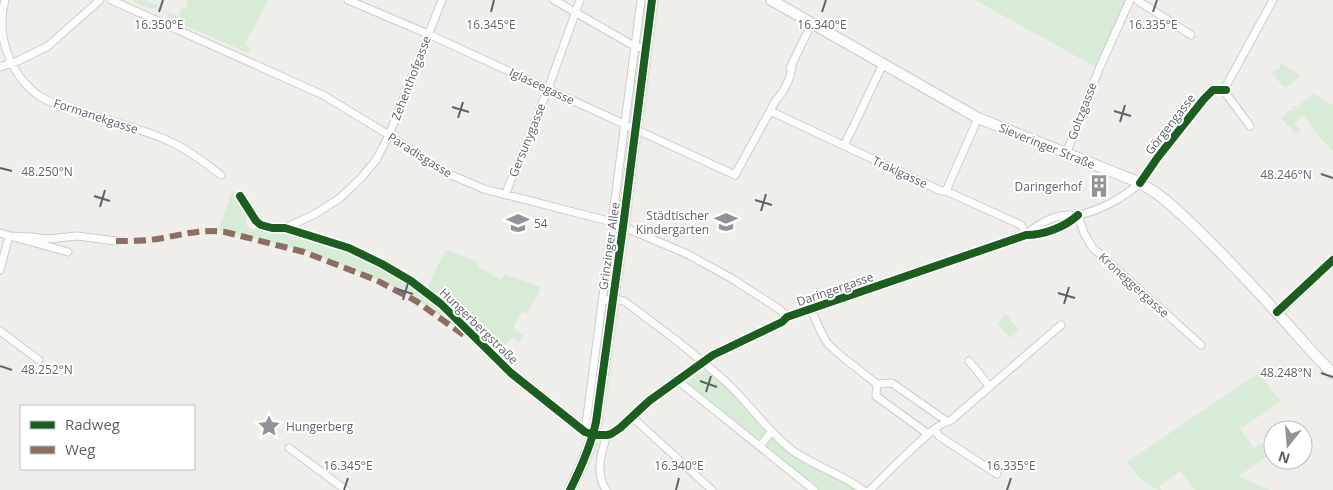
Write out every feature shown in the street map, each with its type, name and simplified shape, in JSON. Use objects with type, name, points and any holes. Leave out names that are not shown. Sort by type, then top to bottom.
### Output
[{"type":"main road","name":"Grinzinger Allee","points":[[570,490],[584,462],[613,298],[652,0]]},
{"type":"main road","name":"Sieveringer Straße","points":[[771,0],[978,118],[1140,183],[1174,208],[1226,258],[1332,373]]},
{"type":"street","name":"Formanekgasse","points":[[5,0],[1,29],[4,43],[10,62],[29,88],[46,100],[171,142],[196,156],[221,176]]},
{"type":"street","points":[[0,67],[10,62],[18,62],[48,46],[100,0]]},
{"type":"street","name":"Paradisgasse","points":[[111,0],[323,95],[389,135],[444,172],[484,189],[612,222],[687,254],[731,278],[779,308],[787,317]]},
{"type":"street","name":"Iglaseegasse","points":[[348,0],[428,34],[735,174],[770,111]]},
{"type":"street","name":"Zehenthofgasse","points":[[285,228],[315,214],[340,198],[373,165],[389,135],[442,0]]},
{"type":"street","points":[[554,0],[634,46],[645,48]]},
{"type":"street","name":"Gersunygasse","points":[[505,195],[548,89],[580,0]]},
{"type":"street","name":"Grinzinger Allee","points":[[612,222],[641,0]]},
{"type":"street","name":"Goltzgasse","points":[[1066,154],[1099,69],[1130,0]]},
{"type":"street","points":[[1137,0],[1192,35]]},
{"type":"street","points":[[1250,126],[1227,95],[1227,82],[1273,0]]},
{"type":"street","points":[[770,111],[787,71],[792,66],[812,23]]},
{"type":"street","points":[[844,146],[883,64]]},
{"type":"street","name":"Traklgasse","points":[[770,111],[941,191],[946,191],[1021,225],[1026,235]]},
{"type":"street","points":[[946,191],[978,118]]},
{"type":"street","name":"Daringergasse","points":[[607,435],[620,428],[649,401],[713,355],[782,322],[787,317],[1026,235],[1035,226],[1065,215],[1078,216],[1096,210],[1132,190],[1140,183]]},
{"type":"street","name":"Hungerbergstraße","points":[[240,196],[256,221],[266,227],[285,228],[349,248],[411,281],[441,304],[511,373],[589,433]]},
{"type":"street","name":"Kroneggergasse","points":[[1078,216],[1084,233],[1092,247],[1201,346]]},
{"type":"street","points":[[0,233],[68,252]]},
{"type":"street","points":[[9,236],[26,236],[47,240],[77,236],[116,241]]},
{"type":"street","points":[[0,270],[9,236]]},
{"type":"street","name":"Grinzinger Allee","points":[[589,433],[602,301],[610,242],[622,240]]},
{"type":"street","points":[[1276,312],[1333,260]]},
{"type":"street","points":[[602,301],[613,298],[624,301],[704,362],[728,384],[771,432],[805,458],[850,481],[863,490]]},
{"type":"street","points":[[811,310],[820,332],[828,344],[877,384],[892,383],[945,420]]},
{"type":"street","points":[[870,490],[931,432],[945,420],[950,420],[1061,325]]},
{"type":"street","points":[[0,330],[40,360]]},
{"type":"street","points":[[969,361],[990,387]]},
{"type":"street","points":[[677,380],[814,490]]},
{"type":"street","points":[[877,384],[876,396],[997,474]]},
{"type":"street","points":[[632,417],[712,490]]},
{"type":"street","points":[[760,446],[771,432]]},
{"type":"street","points":[[589,433],[607,435],[599,470],[606,490]]},
{"type":"street","points":[[288,448],[346,490]]},
{"type":"green space","points":[[133,0],[145,0],[158,6],[157,8],[179,17],[181,9],[188,5],[186,0],[268,0],[245,44],[251,48],[248,53],[168,18],[169,14],[155,8],[151,9]]},
{"type":"green space","points":[[975,0],[1130,0],[1099,69]]},
{"type":"green space","points":[[1281,63],[1301,75],[1287,87],[1284,87],[1272,74],[1273,71],[1278,70]]},
{"type":"green space","points":[[1314,93],[1327,103],[1333,104],[1333,151],[1320,138],[1304,115],[1294,123],[1301,130],[1297,134],[1292,131],[1291,126],[1287,126],[1285,121],[1281,119],[1287,114],[1286,112],[1293,110],[1294,105],[1302,112],[1298,106]]},
{"type":"green space","points":[[232,191],[247,213],[248,217],[245,221],[248,228],[315,240],[365,258],[402,280],[436,306],[484,350],[414,298],[390,285],[308,252],[219,230]]},
{"type":"green space","points":[[447,250],[479,262],[478,267],[501,280],[504,274],[540,287],[539,289],[541,290],[529,309],[528,314],[522,311],[513,328],[524,336],[519,343],[513,337],[498,352],[463,318],[427,288]]},
{"type":"green space","points":[[1005,314],[1010,317],[1009,319],[1019,330],[1010,338],[998,324]]},
{"type":"green space","points":[[704,370],[727,388],[765,431],[766,433],[759,440],[686,383]]},
{"type":"green space","points":[[1258,373],[1281,401],[1240,429],[1254,448],[1263,443],[1263,459],[1239,476],[1270,490],[1195,490],[1180,471],[1159,487],[1162,490],[1152,487],[1142,480],[1127,462]]},
{"type":"green space","points":[[771,437],[803,462],[857,490],[818,490],[812,485],[812,482],[806,480],[766,448],[765,446]]},
{"type":"tram line","points":[[576,490],[595,452],[605,413],[659,0]]},
{"type":"marked path","points":[[116,241],[151,240],[194,232],[217,231],[304,252],[376,280],[416,301],[465,336]]},
{"type":"cycle path","points":[[570,490],[585,457],[596,422],[652,0]]},
{"type":"cycle path","name":"Görgengasse","points":[[1140,183],[1204,99],[1213,90],[1226,90]]},
{"type":"cycle path","points":[[240,196],[256,221],[261,225],[272,228],[285,228],[349,248],[411,281],[441,304],[511,373],[585,432],[594,435],[611,434],[649,401],[713,355],[782,322],[787,317],[1026,235],[1054,230],[1078,215]]},
{"type":"cycle path","points":[[1277,312],[1333,260]]},
{"type":"place","name":"Daringerhof","points":[[1099,186]]},
{"type":"place","name":"Städtischer Kindergarten","points":[[726,222]]},
{"type":"place","name":"54","points":[[518,223]]},
{"type":"place","name":"Hungerberg","points":[[269,426]]}]
